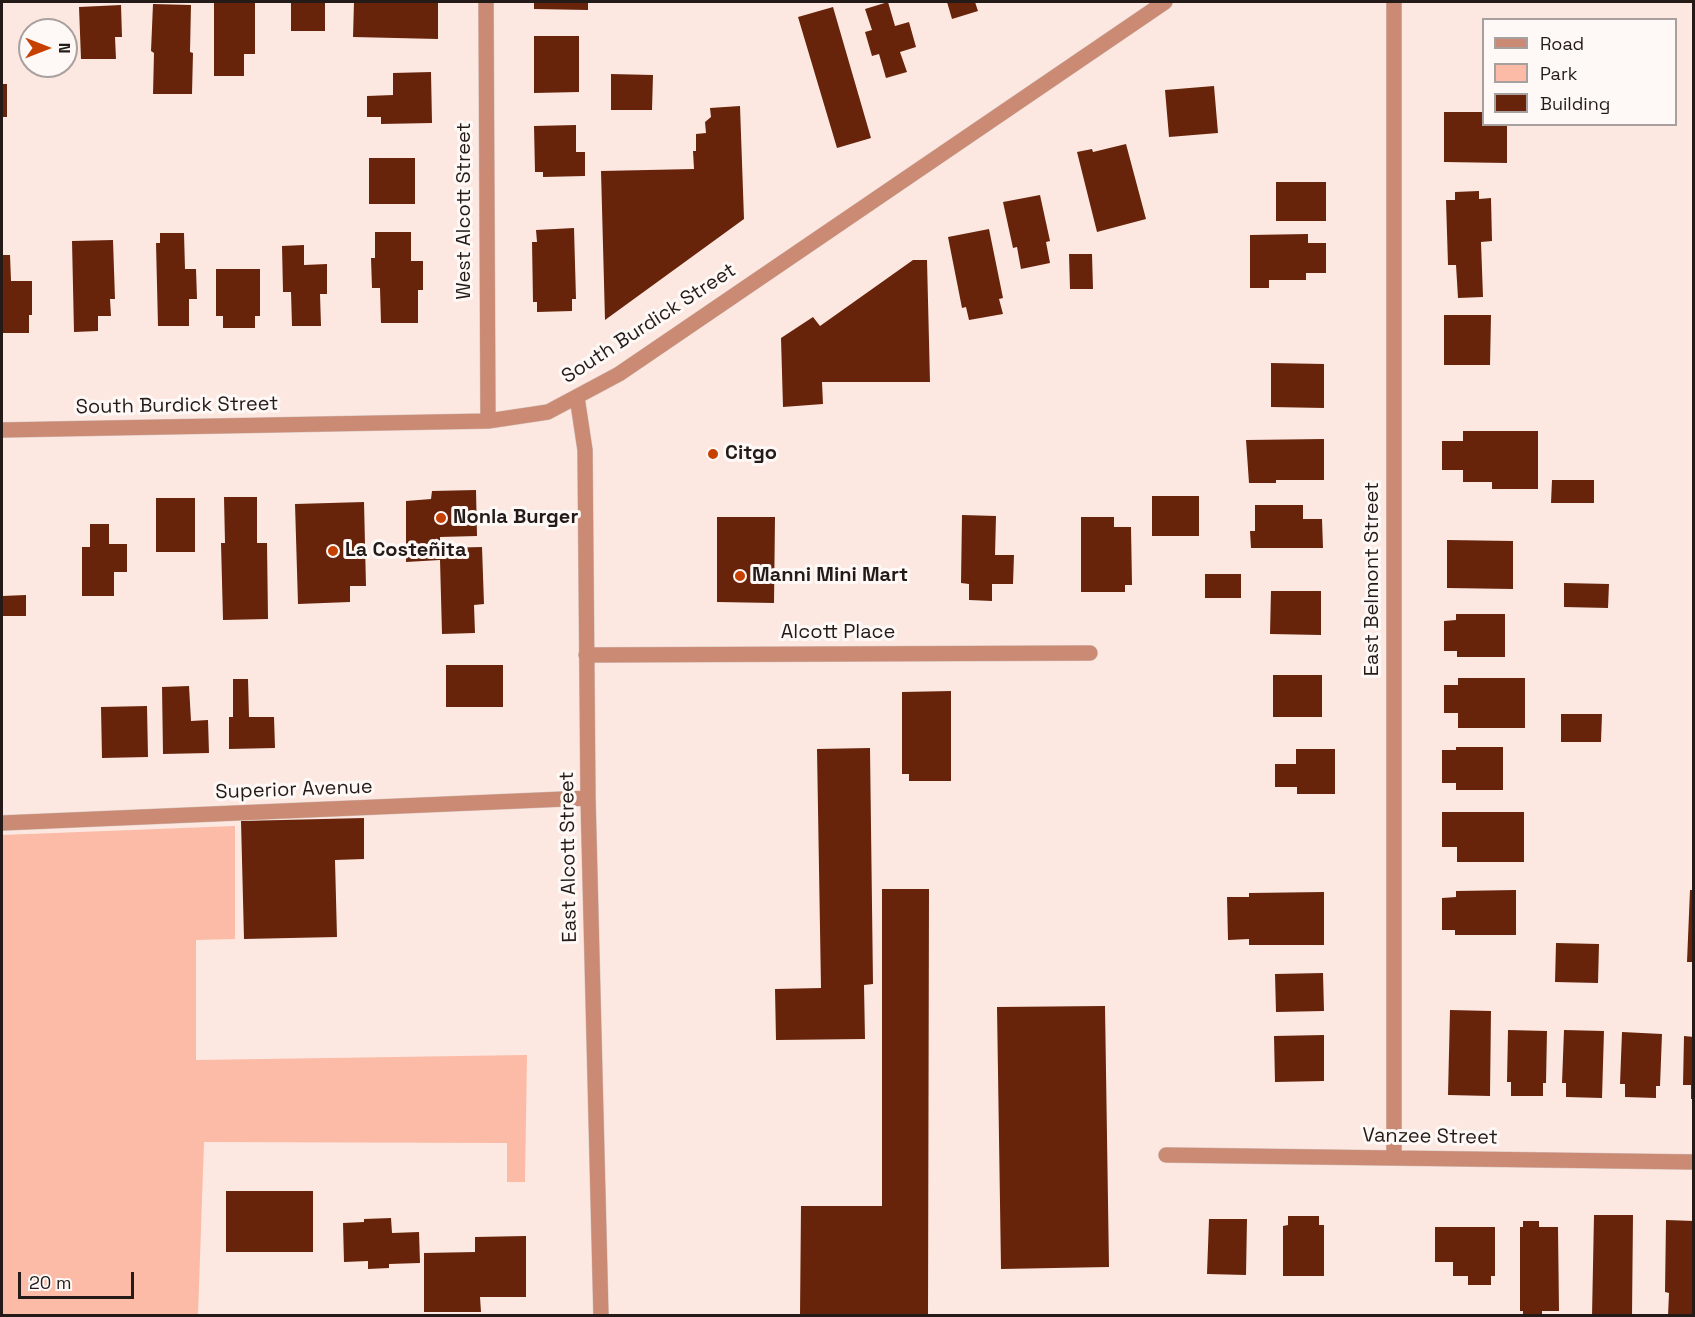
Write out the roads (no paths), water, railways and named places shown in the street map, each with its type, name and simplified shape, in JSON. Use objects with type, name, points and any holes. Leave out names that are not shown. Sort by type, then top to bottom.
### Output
[{"type":"street","name":"West Alcott Street","points":[[486,2],[488,421]]},
{"type":"street","name":"South Burdick Street","points":[[2,430],[488,421],[548,412],[619,374],[1165,2]]},
{"type":"street","name":"East Belmont Street","points":[[1394,2],[1394,1157]]},
{"type":"street","name":"East Alcott Street","points":[[577,398],[585,450],[588,798],[601,1316]]},
{"type":"street","name":"Alcott Place","points":[[586,655],[1090,653]]},
{"type":"street","name":"Superior Avenue","points":[[2,824],[588,798]]},
{"type":"street","name":"Vanzee Street","points":[[1166,1155],[1694,1162]]},
{"type":"place","name":"Citgo","points":[[713,454]]},
{"type":"place","name":"Nonla Burger","points":[[441,518]]},
{"type":"place","name":"La Costeñita","points":[[333,551]]},
{"type":"place","name":"Manni Mini Mart","points":[[740,576]]}]
